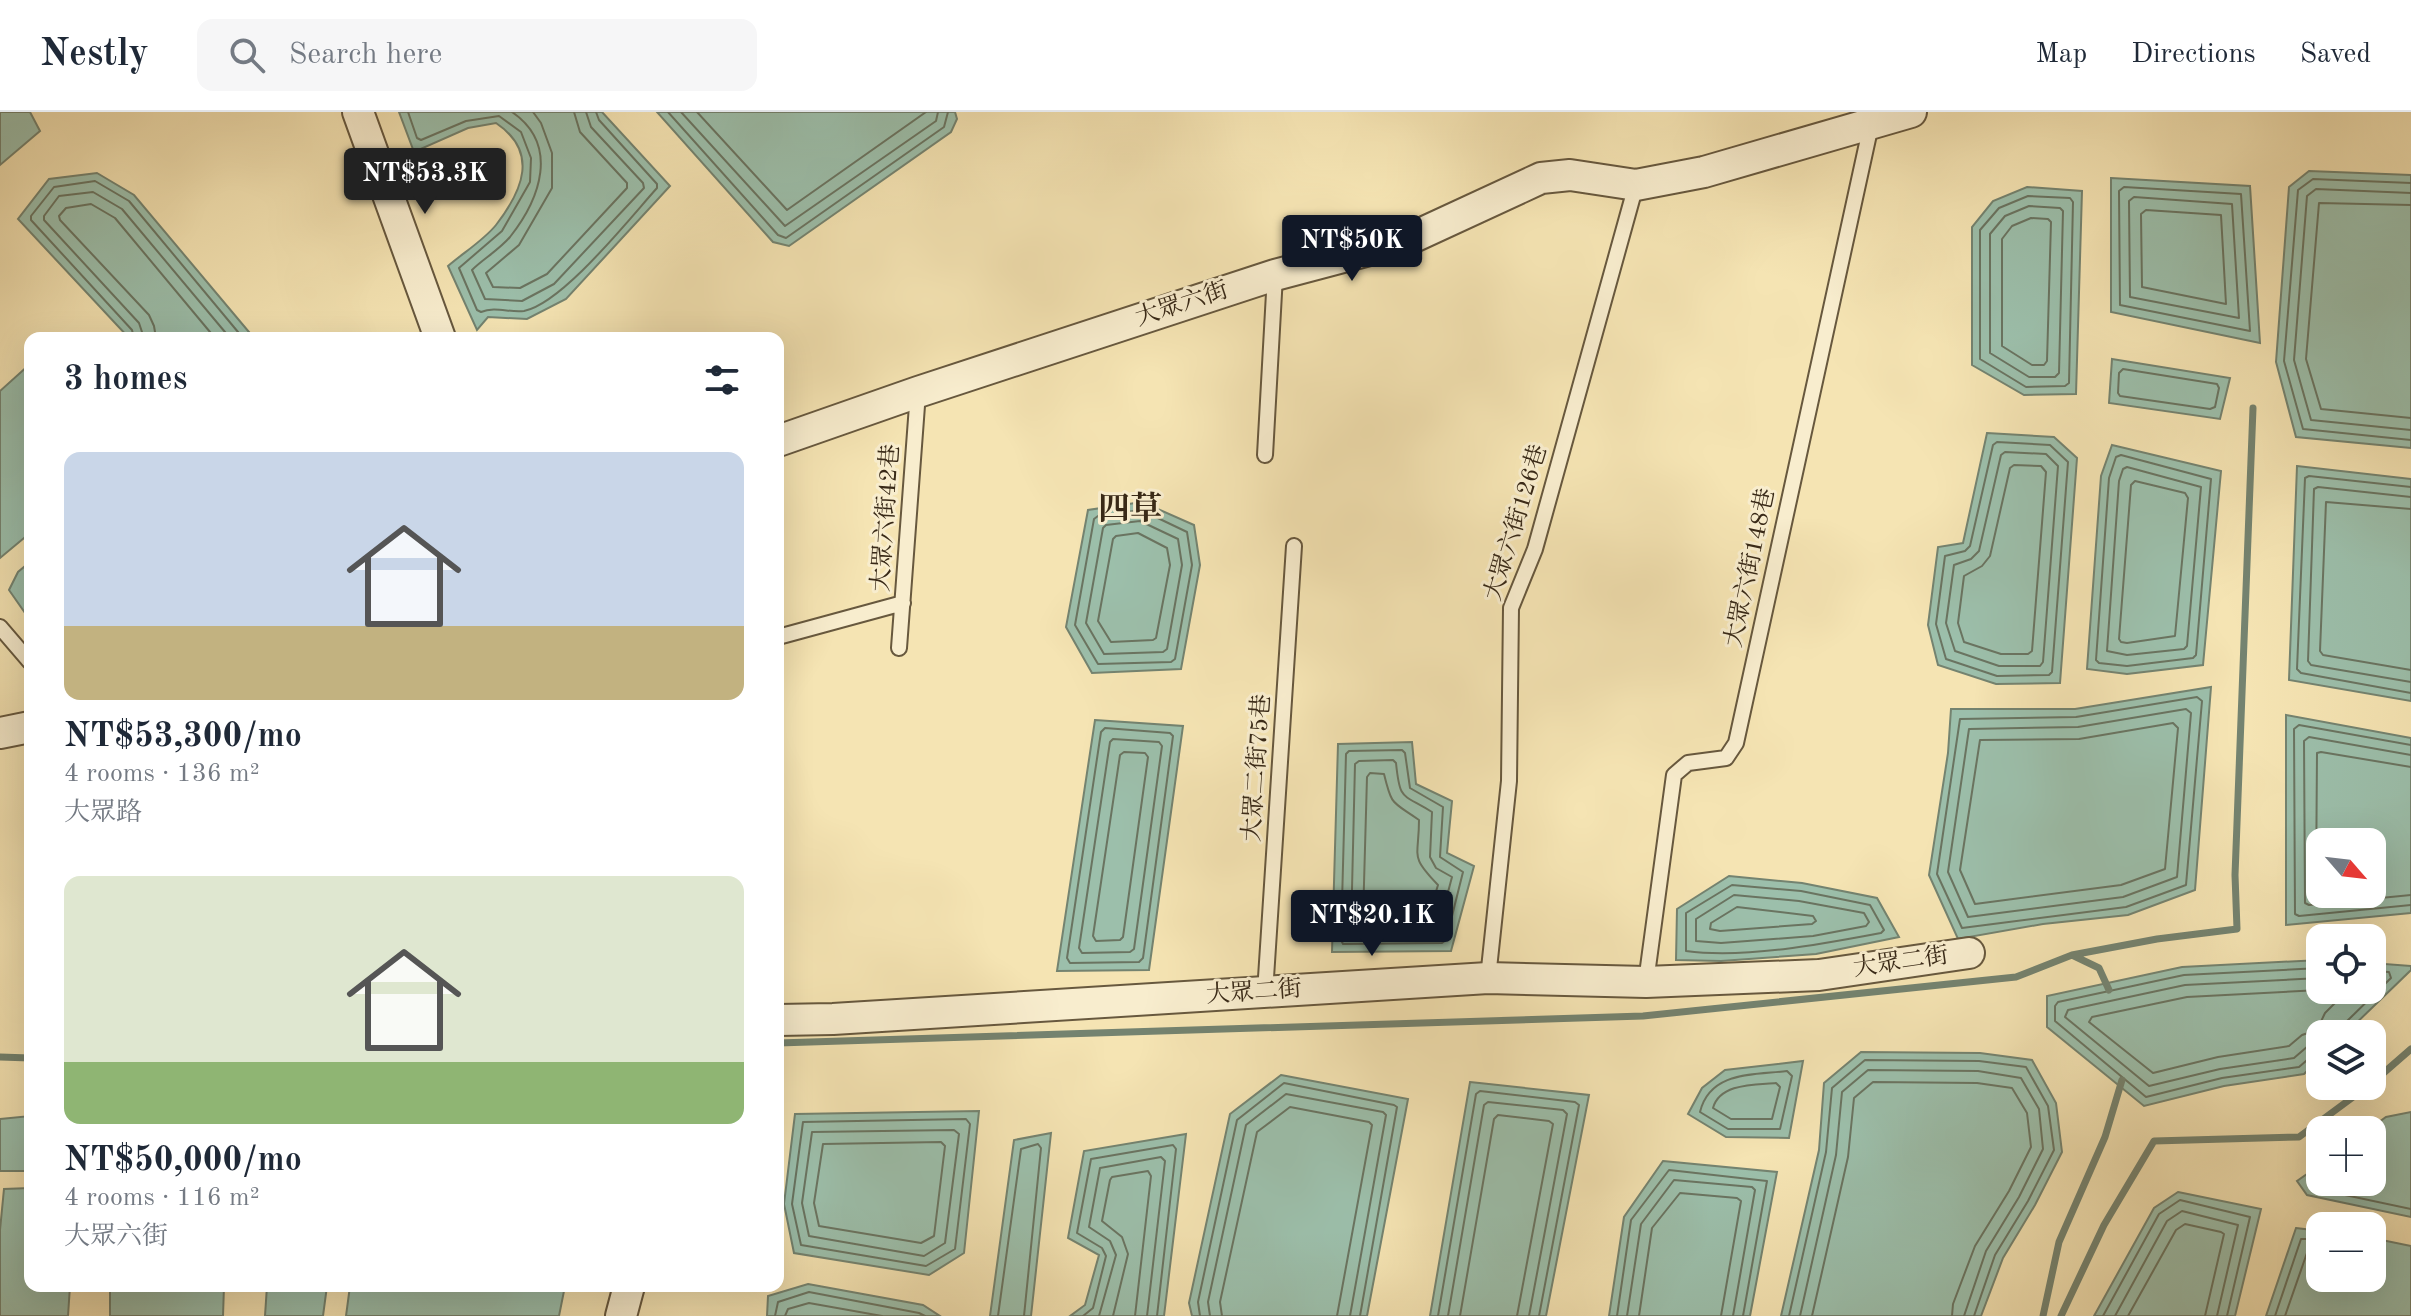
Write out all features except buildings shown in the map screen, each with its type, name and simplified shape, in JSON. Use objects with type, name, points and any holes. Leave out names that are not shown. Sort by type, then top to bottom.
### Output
[{"type":"street","points":[[358,112],[438,332]]},
{"type":"street","name":"大眾六街","points":[[784,439],[1275,275],[1407,240],[1541,178],[1570,175],[1636,185],[1704,172],[1911,112]]},
{"type":"street","points":[[0,733],[24,728]]},
{"type":"street","name":"大眾二街","points":[[784,1020],[1488,978],[1646,982],[1819,975],[1969,953]]},
{"type":"street","points":[[621,1316],[627,1292]]},
{"type":"lane","name":"大眾六街148巷","points":[[1646,982],[1674,775],[1688,763],[1726,758],[1736,743],[1871,125]]},
{"type":"lane","name":"大眾六街126巷","points":[[1488,978],[1509,781],[1511,608],[1535,549],[1636,185]]},
{"type":"lane","points":[[1265,455],[1275,275]]},
{"type":"lane","name":"大眾六街42巷","points":[[899,648],[918,392]]},
{"type":"lane","name":"大眾二街75巷","points":[[1265,993],[1294,546]]},
{"type":"lane","points":[[784,635],[903,603]]},
{"type":"lane","points":[[0,627],[24,655]]},
{"type":"water","points":[[0,112],[30,112],[40,131],[0,165]]},
{"type":"water","points":[[399,112],[602,112],[670,186],[566,299],[527,319],[488,317],[477,330],[448,266],[491,231],[506,212],[522,172],[518,146],[496,123],[468,128],[414,152]]},
{"type":"water","points":[[657,112],[955,112],[957,119],[951,132],[789,246],[773,242]]},
{"type":"water","points":[[2309,171],[2411,175],[2411,448],[2296,437],[2276,362],[2289,187]]},
{"type":"water","points":[[97,173],[134,195],[249,332],[123,332],[18,219],[49,179]]},
{"type":"water","points":[[2111,178],[2250,186],[2260,343],[2111,312]]},
{"type":"water","points":[[2027,187],[2082,191],[2076,394],[2024,395],[1972,365],[1972,227],[1993,201]]},
{"type":"water","points":[[2112,359],[2230,378],[2220,419],[2109,403]]},
{"type":"water","points":[[24,369],[24,538],[0,558],[0,391]]},
{"type":"water","points":[[1987,433],[2054,437],[2077,458],[2060,683],[1996,684],[1938,665],[1928,625],[1938,547],[1963,543]]},
{"type":"water","points":[[2112,445],[2221,471],[2203,665],[2127,674],[2087,669],[2101,476]]},
{"type":"water","points":[[2297,466],[2411,479],[2411,701],[2289,680]]},
{"type":"water","points":[[1142,502],[1194,525],[1200,565],[1181,669],[1092,673],[1066,627],[1088,510]]},
{"type":"water","points":[[24,567],[24,611],[9,590]]},
{"type":"water","points":[[2211,687],[2195,890],[2128,915],[2043,924],[1958,939],[1929,875],[1948,753],[1951,709],[2075,709]]},
{"type":"water","points":[[2286,715],[2411,738],[2411,913],[2286,925]]},
{"type":"water","points":[[1095,720],[1183,726],[1149,970],[1057,971]]},
{"type":"water","points":[[1412,742],[1416,784],[1452,801],[1447,853],[1474,866],[1451,951],[1332,952],[1338,744]]},
{"type":"water","points":[[1729,876],[1802,883],[1877,898],[1899,937],[1816,954],[1721,961],[1676,960],[1677,909]]},
{"type":"water","points":[[2306,961],[2306,1004],[2376,1004],[2359,1020],[2306,1020],[2304,1074],[2224,1086],[2144,1106],[2047,1027],[2047,996],[2182,967]]},
{"type":"water","points":[[2386,964],[2411,966],[2411,970],[2386,994]]},
{"type":"water","points":[[1861,1052],[1980,1053],[2032,1060],[2056,1103],[2062,1152],[2003,1258],[1981,1316],[1781,1316],[1819,1150],[1824,1083]]},
{"type":"water","points":[[1803,1061],[1789,1138],[1726,1137],[1688,1114],[1702,1088],[1725,1070]]},
{"type":"water","points":[[1281,1075],[1408,1099],[1367,1316],[1192,1316],[1189,1303],[1230,1114]]},
{"type":"water","points":[[1470,1082],[1589,1095],[1546,1316],[1430,1316]]},
{"type":"water","points":[[979,1111],[964,1253],[929,1275],[794,1253],[784,1204],[795,1114]]},
{"type":"water","points":[[2411,1112],[2411,1217],[2312,1196],[2386,1196],[2386,1117]]},
{"type":"water","points":[[24,1117],[24,1171],[0,1171],[0,1119]]},
{"type":"water","points":[[1051,1133],[1031,1316],[990,1316],[1014,1140]]},
{"type":"water","points":[[1186,1134],[1164,1316],[1070,1316],[1085,1305],[1099,1255],[1068,1238],[1084,1151]]},
{"type":"water","points":[[1663,1161],[1777,1172],[1750,1316],[1609,1316],[1624,1217]]},
{"type":"water","points":[[2306,1175],[2306,1194],[2297,1181]]},
{"type":"water","points":[[24,1188],[24,1292],[70,1292],[68,1316],[0,1316],[0,1230],[4,1189]]},
{"type":"water","points":[[2178,1192],[2261,1209],[2235,1316],[2094,1316],[2154,1208]]},
{"type":"water","points":[[2296,1228],[2306,1229],[2306,1292],[2386,1292],[2386,1241],[2411,1246],[2411,1316],[2266,1316]]},
{"type":"water","points":[[808,1284],[923,1305],[940,1316],[767,1316],[768,1296]]},
{"type":"water","points":[[110,1292],[224,1292],[223,1316],[110,1316]]},
{"type":"water","points":[[267,1292],[326,1292],[323,1316],[265,1316]]},
{"type":"water","points":[[349,1292],[564,1292],[559,1316],[346,1316]]},
{"type":"waterway","points":[[784,1043],[1643,1016],[2016,977],[2072,955],[2157,939],[2237,929],[2235,875],[2253,408]]},
{"type":"waterway","points":[[2074,956],[2099,968],[2109,990]]},
{"type":"waterway","points":[[2386,1071],[2411,1049]]},
{"type":"waterway","points":[[0,1057],[24,1058]]},
{"type":"waterway","points":[[2043,1316],[2059,1242],[2105,1137],[2122,1080]]},
{"type":"waterway","points":[[2061,1316],[2104,1225],[2154,1141],[2299,1137],[2349,1100]]},
{"type":"district","name":"四草","points":[[1130,511]]}]
